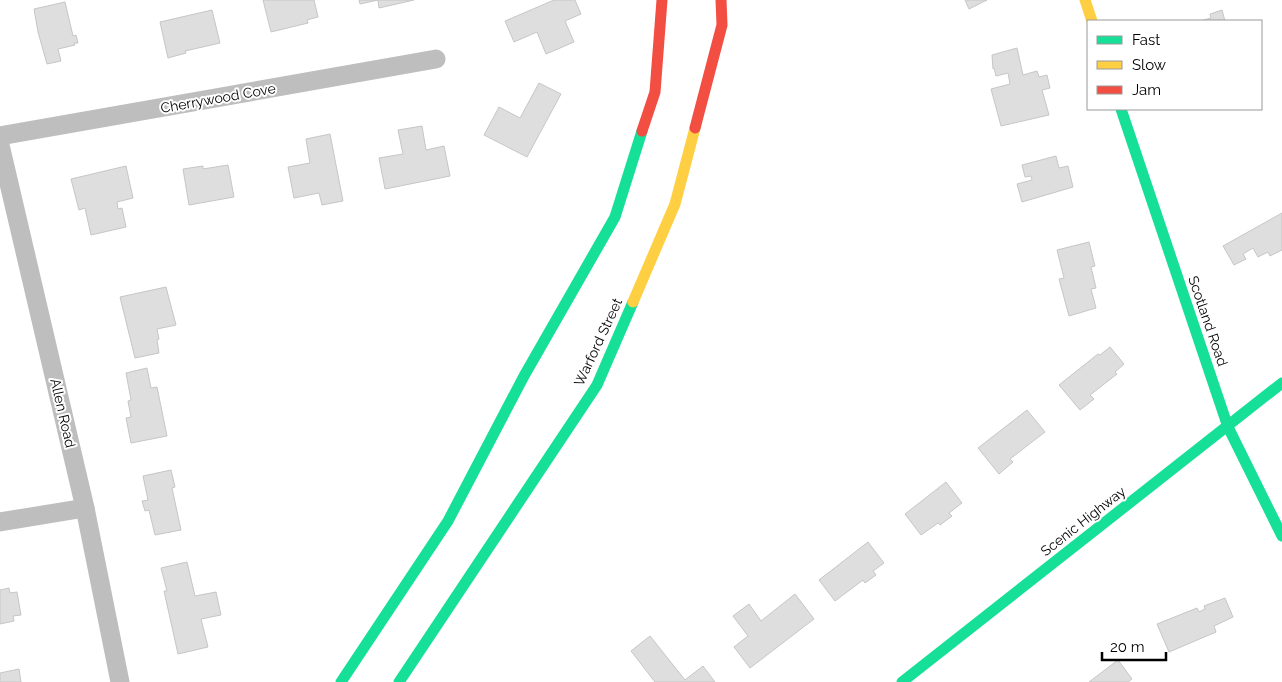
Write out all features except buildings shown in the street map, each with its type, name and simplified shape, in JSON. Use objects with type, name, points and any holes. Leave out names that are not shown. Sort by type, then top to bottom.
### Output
[{"type":"main road","points":[[341,682],[448,521],[524,376],[615,217],[655,92],[662,0]]},
{"type":"main road","name":"Warford Street","points":[[399,682],[597,386],[675,204],[722,25],[722,0]]},
{"type":"main road","points":[[1085,0],[1092,20]]},
{"type":"main road","name":"Scotland Road","points":[[1121,110],[1228,427],[1282,536]]},
{"type":"main road","name":"Scenic Highway","points":[[902,682],[1282,383]]},
{"type":"street","name":"Cherrywood Cove","points":[[0,136],[436,59]]},
{"type":"street","name":"Allen Road","points":[[0,145],[85,508],[120,682]]},
{"type":"street","points":[[0,522],[85,508]]},
{"type":"traffic: fast","points":[[1121,110],[1228,427],[1282,536]]},
{"type":"traffic: fast","points":[[341,682],[448,521],[524,376],[615,217],[642,131]]},
{"type":"traffic: fast","points":[[399,682],[597,385],[633,302]]},
{"type":"traffic: fast","points":[[902,682],[1282,383]]},
{"type":"traffic: slow","points":[[1085,0],[1092,20]]},
{"type":"traffic: slow","points":[[633,302],[675,204],[695,128]]},
{"type":"traffic: jam","points":[[642,131],[655,92],[662,0]]},
{"type":"traffic: jam","points":[[695,128],[722,25],[721,0]]}]
